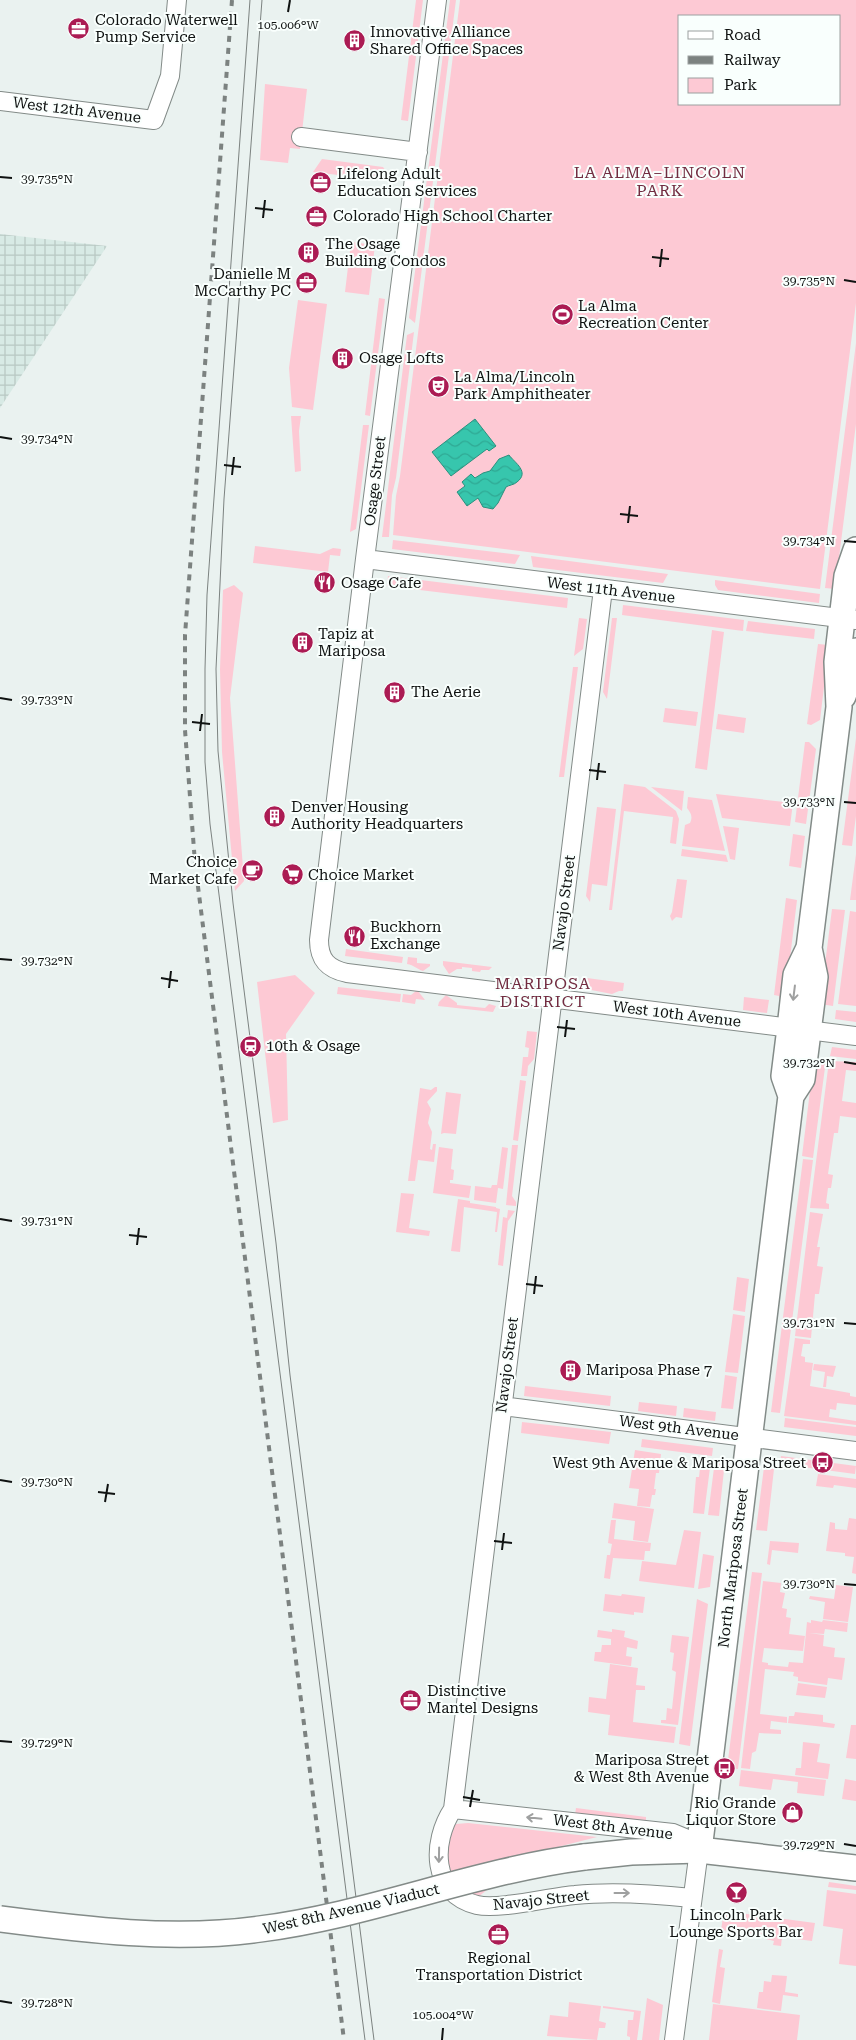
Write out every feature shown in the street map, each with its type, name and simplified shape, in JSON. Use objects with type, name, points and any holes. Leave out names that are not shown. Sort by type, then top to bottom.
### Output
[{"type":"street","name":"West 12th Avenue","points":[[0,101],[154,120],[170,76],[177,0]]},
{"type":"street","name":"Osage Street","points":[[323,962],[320,955],[319,940],[365,559],[437,0]]},
{"type":"street","points":[[301,137],[418,152]]},
{"type":"street","name":"North Mariposa Street","points":[[674,2040],[791,1096],[784,1076],[799,1029],[796,975],[810,948],[839,708],[837,662],[849,619],[847,576],[856,550]]},
{"type":"street","name":"West 11th Avenue","points":[[365,559],[849,619]]},
{"type":"street","name":"Navajo Street","points":[[603,589],[453,1809],[442,1834],[439,1866],[444,1881],[450,1890],[467,1902],[488,1906],[578,1894],[655,1894],[692,1898]]},
{"type":"street","name":"North Mariposa Street","points":[[839,708],[854,664],[856,650]]},
{"type":"street","name":"West 10th Avenue","points":[[323,962],[330,967],[347,973],[856,1036]]},
{"type":"street","name":"West 9th Avenue","points":[[502,1406],[856,1451]]},
{"type":"street","name":"West 8th Avenue","points":[[453,1809],[673,1833],[682,1836],[699,1850]]},
{"type":"street","points":[[699,1850],[856,1868]]},
{"type":"street","name":"West 8th Avenue Viaduct","points":[[0,1920],[91,1929],[168,1933],[228,1932],[259,1929],[324,1918],[529,1866],[631,1852],[699,1850]]},
{"type":"shaded area","points":[[0,234],[107,246],[0,408]]},
{"type":"green space","points":[[416,0],[423,0],[408,121],[401,120]]},
{"type":"green space","points":[[450,0],[456,0],[415,323],[409,318]]},
{"type":"green space","points":[[460,0],[856,0],[856,303],[820,589],[393,535],[396,496]]},
{"type":"green space","points":[[265,84],[307,89],[300,149],[290,148],[288,163],[260,160]]},
{"type":"green space","points":[[322,159],[383,167],[389,175],[388,181],[313,172]]},
{"type":"green space","points":[[351,242],[375,245],[369,295],[345,292]]},
{"type":"green space","points":[[379,298],[385,299],[370,416],[365,415]]},
{"type":"green space","points":[[298,300],[327,304],[313,410],[292,407],[289,368]]},
{"type":"green space","points":[[414,332],[396,478],[392,495],[389,537],[382,537],[407,335]]},
{"type":"green space","points":[[856,343],[856,424],[835,589],[825,588]]},
{"type":"green space","points":[[291,416],[301,416],[299,431],[301,471],[295,472]]},
{"type":"green space","points":[[363,425],[369,425],[356,529],[350,532]]},
{"type":"green space","points":[[393,540],[520,555],[515,564],[392,549]]},
{"type":"green space","points":[[255,546],[320,554],[333,548],[341,549],[340,556],[330,555],[328,572],[253,563]]},
{"type":"green space","points":[[531,556],[668,574],[663,583],[533,567]]},
{"type":"green space","points":[[388,576],[568,598],[567,608],[387,586]]},
{"type":"green space","points":[[715,580],[820,594],[819,603],[718,590]]},
{"type":"green space","points":[[234,585],[243,593],[230,698],[244,881],[235,891],[222,752],[220,669],[223,590]]},
{"type":"green space","points":[[623,605],[744,620],[743,631],[622,615]]},
{"type":"green space","points":[[579,618],[587,619],[583,649],[574,656]]},
{"type":"green space","points":[[612,618],[617,618],[607,699],[603,692]]},
{"type":"green space","points":[[748,621],[815,629],[814,639],[746,631]]},
{"type":"green space","points":[[712,630],[724,632],[707,770],[695,768]]},
{"type":"green space","points":[[818,644],[829,645],[820,720],[811,725],[807,724]]},
{"type":"green space","points":[[573,667],[578,667],[564,777],[559,777]]},
{"type":"green space","points":[[665,708],[698,712],[696,726],[663,722]]},
{"type":"green space","points":[[718,714],[746,718],[744,733],[716,729]]},
{"type":"green space","points":[[856,738],[856,816],[852,846],[842,845]]},
{"type":"green space","points":[[805,742],[809,742],[816,749],[806,824],[795,822]]},
{"type":"green space","points":[[624,784],[645,787],[676,811],[679,819],[676,844],[670,843],[673,817],[624,811],[612,910],[609,910]]},
{"type":"green space","points":[[651,787],[684,791],[682,811]]},
{"type":"green space","points":[[716,794],[793,803],[790,826],[722,818]]},
{"type":"green space","points":[[688,797],[712,800],[725,851],[682,846],[685,825],[690,823],[691,819],[687,808]]},
{"type":"green space","points":[[597,807],[616,809],[607,886],[592,884],[590,902],[586,896]]},
{"type":"green space","points":[[723,826],[739,828],[735,860],[730,859]]},
{"type":"green space","points":[[793,834],[805,836],[801,868],[789,866]]},
{"type":"green space","points":[[682,849],[726,855],[728,862],[681,856]]},
{"type":"green space","points":[[856,854],[856,900],[850,900]]},
{"type":"green space","points":[[677,879],[687,880],[682,918],[676,917],[672,921],[670,916]]},
{"type":"green space","points":[[786,898],[797,900],[785,1000],[779,999],[779,996],[774,995]]},
{"type":"green space","points":[[832,909],[845,910],[833,1006],[820,1004]]},
{"type":"green space","points":[[850,911],[856,912],[856,1006],[838,1004]]},
{"type":"green space","points":[[346,949],[403,957],[402,963],[345,956]]},
{"type":"green space","points":[[408,957],[417,958],[417,963],[430,964],[430,966],[423,971],[407,964]]},
{"type":"green space","points":[[443,961],[492,967],[489,970],[481,970],[480,972],[472,971],[472,968],[462,967],[462,969],[457,969],[449,974],[443,965]]},
{"type":"green space","points":[[295,975],[315,993],[286,1034],[288,1120],[273,1123],[257,982]]},
{"type":"green space","points":[[587,978],[624,983],[623,991],[612,994],[586,989]]},
{"type":"green space","points":[[338,987],[401,994],[400,1002],[337,994]]},
{"type":"green space","points":[[416,991],[425,1000],[416,999],[415,1004],[402,1002],[403,994],[411,995]]},
{"type":"green space","points":[[446,995],[457,1005],[485,1008],[489,1004],[496,1006],[493,1012],[438,1006],[439,1002]]},
{"type":"green space","points":[[744,997],[769,1000],[767,1013],[743,1010]]},
{"type":"green space","points":[[836,1010],[856,1012],[856,1022],[835,1019]]},
{"type":"green space","points":[[527,1031],[537,1032],[534,1059],[528,1066],[527,1076],[521,1076],[523,1057],[528,1057],[529,1048],[525,1047]]},
{"type":"green space","points":[[832,1047],[856,1050],[856,1059],[830,1056]]},
{"type":"green space","points":[[814,1058],[826,1060],[813,1158],[802,1156]]},
{"type":"green space","points":[[829,1061],[856,1062],[856,1071],[846,1070],[842,1101],[856,1103],[856,1118],[840,1116],[838,1133],[834,1133],[828,1174],[833,1175],[831,1188],[828,1188],[826,1203],[829,1204],[829,1209],[810,1208]]},
{"type":"green space","points":[[520,1080],[526,1081],[518,1141],[513,1140]]},
{"type":"green space","points":[[437,1087],[437,1091],[427,1102],[431,1109],[428,1123],[432,1132],[430,1149],[432,1150],[433,1144],[436,1144],[434,1162],[418,1160],[415,1181],[408,1181],[420,1088],[431,1090]]},
{"type":"green space","points":[[446,1092],[461,1094],[456,1134],[441,1134]]},
{"type":"green space","points":[[512,1145],[518,1145],[512,1196],[516,1206],[506,1205]]},
{"type":"green space","points":[[439,1147],[453,1149],[451,1169],[454,1170],[453,1180],[450,1180],[450,1183],[471,1186],[469,1198],[433,1193]]},
{"type":"green space","points":[[502,1147],[508,1148],[503,1189],[498,1188],[496,1203],[474,1200],[475,1186],[491,1188],[492,1185],[497,1185]]},
{"type":"green space","points":[[803,1159],[813,1160],[780,1413],[771,1412]]},
{"type":"green space","points":[[401,1193],[414,1194],[409,1228],[430,1231],[429,1236],[396,1232]]},
{"type":"green space","points":[[458,1199],[500,1209],[497,1232],[495,1232],[497,1212],[464,1207],[460,1252],[451,1251]]},
{"type":"green space","points":[[508,1210],[515,1211],[508,1221],[503,1266],[498,1265],[503,1217],[507,1218]]},
{"type":"green space","points":[[810,1212],[823,1214],[817,1247],[820,1247],[817,1266],[823,1267],[819,1294],[815,1294],[811,1338],[795,1336]]},
{"type":"green space","points":[[737,1277],[749,1279],[745,1312],[733,1310]]},
{"type":"green space","points":[[733,1314],[745,1316],[738,1373],[725,1372]]},
{"type":"green space","points":[[795,1338],[810,1340],[810,1344],[803,1344],[801,1356],[805,1357],[805,1362],[813,1363],[810,1386],[850,1393],[850,1396],[856,1397],[856,1405],[837,1403],[836,1410],[830,1409],[829,1417],[856,1421],[856,1425],[784,1416]]},
{"type":"green space","points":[[814,1364],[836,1366],[833,1377],[827,1376],[826,1387],[823,1387],[825,1372],[813,1370]]},
{"type":"green space","points":[[725,1375],[737,1377],[733,1409],[721,1408]]},
{"type":"green space","points":[[525,1386],[611,1396],[610,1406],[524,1396]]},
{"type":"green space","points":[[639,1402],[677,1406],[676,1416],[638,1411]]},
{"type":"green space","points":[[684,1408],[716,1412],[715,1421],[683,1417]]},
{"type":"green space","points":[[785,1418],[856,1427],[856,1436],[784,1427]]},
{"type":"green space","points":[[522,1422],[611,1432],[609,1444],[521,1433]]},
{"type":"green space","points":[[642,1439],[713,1448],[712,1456],[641,1447]]},
{"type":"green space","points":[[635,1450],[661,1454],[659,1473],[656,1473],[655,1495],[652,1495],[650,1507],[637,1506],[639,1489],[629,1488]]},
{"type":"green space","points":[[781,1456],[856,1466],[855,1474],[780,1464]]},
{"type":"green space","points":[[701,1459],[711,1460],[704,1514],[693,1513],[696,1477],[699,1477]]},
{"type":"green space","points":[[715,1460],[725,1461],[719,1516],[708,1515]]},
{"type":"green space","points":[[764,1467],[774,1469],[767,1531],[756,1530]]},
{"type":"green space","points":[[818,1474],[856,1479],[856,1488],[834,1485],[833,1488],[816,1486]]},
{"type":"green space","points":[[614,1503],[654,1509],[648,1542],[633,1540],[635,1521],[612,1518]]},
{"type":"green space","points":[[849,1518],[856,1519],[856,1574],[852,1573],[854,1557],[845,1556],[845,1553],[826,1551],[830,1522],[835,1523],[835,1529],[847,1530]]},
{"type":"green space","points":[[611,1520],[616,1520],[614,1539],[651,1543],[650,1551],[645,1551],[644,1560],[613,1558],[610,1579],[604,1578],[607,1555],[610,1555],[612,1544],[608,1543]]},
{"type":"green space","points":[[684,1530],[701,1532],[694,1588],[639,1581],[642,1561],[676,1565]]},
{"type":"green space","points":[[770,1541],[799,1543],[798,1553],[772,1550],[770,1565],[767,1564]]},
{"type":"green space","points":[[703,1554],[714,1556],[710,1587],[698,1589]]},
{"type":"green space","points":[[752,1572],[762,1573],[738,1769],[727,1768]]},
{"type":"green space","points":[[763,1581],[781,1583],[780,1592],[785,1593],[782,1608],[787,1609],[786,1617],[791,1618],[789,1634],[805,1636],[803,1651],[764,1648],[762,1662],[768,1663],[768,1665],[788,1667],[789,1662],[803,1663],[807,1622],[811,1623],[811,1620],[822,1622],[823,1620],[848,1623],[847,1632],[825,1629],[824,1634],[809,1633],[824,1635],[823,1646],[835,1648],[834,1657],[845,1658],[842,1680],[828,1678],[827,1685],[798,1681],[798,1677],[793,1676],[794,1672],[765,1669],[760,1714],[787,1717],[787,1723],[771,1721],[770,1729],[781,1730],[781,1734],[759,1733],[756,1751],[752,1753],[750,1769],[741,1768]]},
{"type":"green space","points":[[836,1585],[853,1587],[848,1622],[823,1619],[825,1602],[809,1599],[810,1596],[834,1599]]},
{"type":"green space","points":[[605,1594],[645,1597],[643,1613],[634,1612],[634,1615],[603,1611]]},
{"type":"green space","points":[[697,1599],[708,1604],[690,1746],[679,1744]]},
{"type":"green space","points":[[612,1629],[625,1631],[624,1637],[638,1641],[637,1649],[627,1647],[626,1656],[632,1657],[631,1666],[594,1661],[595,1652],[601,1652],[602,1645],[611,1645],[611,1639],[597,1637],[598,1630],[612,1632]]},
{"type":"green space","points":[[672,1635],[689,1637],[678,1725],[661,1723],[661,1720],[666,1720],[667,1708],[672,1709],[676,1672],[672,1670],[674,1653],[670,1652]]},
{"type":"green space","points":[[610,1664],[638,1668],[636,1685],[645,1686],[645,1690],[636,1690],[633,1722],[676,1727],[674,1743],[608,1735],[610,1715],[588,1712],[589,1697],[606,1699]]},
{"type":"green space","points":[[798,1683],[827,1687],[825,1698],[796,1695]]},
{"type":"green space","points":[[795,1712],[823,1715],[823,1722],[835,1724],[834,1728],[788,1723],[789,1716],[794,1716]]},
{"type":"green space","points":[[851,1725],[856,1725],[856,1759],[846,1758]]},
{"type":"green space","points":[[803,1742],[820,1744],[817,1762],[830,1764],[828,1779],[795,1775],[796,1768],[801,1768]]},
{"type":"green space","points":[[741,1770],[826,1780],[824,1796],[797,1793],[798,1782],[773,1779],[771,1790],[739,1786]]},
{"type":"green space","points":[[845,1779],[856,1781],[856,1801],[842,1799]]},
{"type":"green space","points":[[576,1808],[646,1817],[646,1820],[575,1815]]},
{"type":"green space","points":[[468,1823],[597,1837],[534,1853],[478,1897],[470,1895],[456,1884],[444,1859],[451,1827],[456,1824]]},
{"type":"green space","points":[[829,1882],[856,1886],[856,1890],[828,1887]]},
{"type":"green space","points":[[827,1890],[856,1894],[856,1966],[839,1964],[843,1929],[823,1926]]},
{"type":"green space","points":[[724,1911],[815,1923],[812,1941],[782,1937],[781,1946],[773,1945],[774,1941],[766,1939],[766,1935],[721,1930]]},
{"type":"green space","points":[[719,1949],[723,1950],[720,1967],[725,1968],[720,2004],[712,2002]]},
{"type":"green space","points":[[772,1975],[787,1976],[785,1992],[798,1994],[798,1997],[783,1995],[781,2011],[757,2008],[759,1992],[763,1992],[764,1981],[771,1982]]},
{"type":"green space","points":[[647,1998],[663,2005],[659,2040],[642,2040]]},
{"type":"green space","points":[[569,2002],[601,2006],[599,2021],[606,2023],[605,2028],[599,2028],[597,2040],[547,2036],[550,2015],[568,2017]]},
{"type":"green space","points":[[713,2004],[800,2015],[797,2040],[709,2040]]},
{"type":"green space","points":[[603,2006],[641,2011],[637,2040],[630,2040],[630,2037],[627,2036],[628,2020],[633,2020],[634,2012],[603,2008]]},
{"type":"water","points":[[475,419],[496,446],[489,451],[487,449],[451,476],[432,452]]},
{"type":"water","points":[[509,455],[522,471],[521,478],[516,483],[506,487],[493,509],[483,507],[478,498],[467,506],[457,492],[465,486],[462,482],[471,474],[475,478],[490,471],[499,459]]},
{"type":"tram line","points":[[250,0],[207,595],[205,762],[210,824],[365,2040]]},
{"type":"tram line","points":[[262,0],[224,499],[216,669],[218,751],[233,903],[276,1243],[290,1375],[374,2040]]},
{"type":"railway","points":[[232,0],[185,635],[185,730],[195,863],[344,2040]]},
{"type":"place","name":"Colorado Waterwell Pump Service","points":[[79,29]]},
{"type":"place","name":"Innovative Alliance Shared Office Spaces","points":[[354,41]]},
{"type":"place","name":"Lifelong Adult Education Services","points":[[321,183]]},
{"type":"place","name":"Colorado High School Charter","points":[[317,216]]},
{"type":"place","name":"The Osage Building Condos","points":[[309,253]]},
{"type":"place","name":"Danielle M McCarthy PC","points":[[307,283]]},
{"type":"place","name":"La Alma Recreation Center","points":[[562,315]]},
{"type":"place","name":"Osage Lofts","points":[[343,358]]},
{"type":"place","name":"La Alma/Lincoln Park Amphitheater","points":[[438,386]]},
{"type":"place","name":"Osage Cafe","points":[[325,583]]},
{"type":"place","name":"Tapiz at Mariposa","points":[[302,643]]},
{"type":"place","name":"The Aerie","points":[[395,692]]},
{"type":"place","name":"Denver Housing Authority Headquarters","points":[[275,816]]},
{"type":"place","name":"Choice Market Cafe","points":[[253,871]]},
{"type":"place","name":"Choice Market","points":[[292,875]]},
{"type":"place","name":"Buckhorn Exchange","points":[[354,936]]},
{"type":"place","name":"10th & Osage","points":[[250,1046]]},
{"type":"place","name":"Mariposa Phase 7","points":[[570,1370]]},
{"type":"place","name":"West 9th Avenue & Mariposa Street","points":[[822,1463]]},
{"type":"place","name":"Distinctive Mantel Designs","points":[[411,1700]]},
{"type":"place","name":"Mariposa Street & West 8th Avenue","points":[[725,1769]]},
{"type":"place","name":"Rio Grande Liquor Store","points":[[792,1812]]},
{"type":"place","name":"Lincoln Park Lounge Sports Bar","points":[[736,1892]]},
{"type":"place","name":"Regional Transportation District","points":[[499,1935]]},
{"type":"district","name":"LA ALMA–LINCOLN PARK","points":[[660,181]]},
{"type":"district","name":"MARIPOSA DISTRICT","points":[[543,992]]}]
